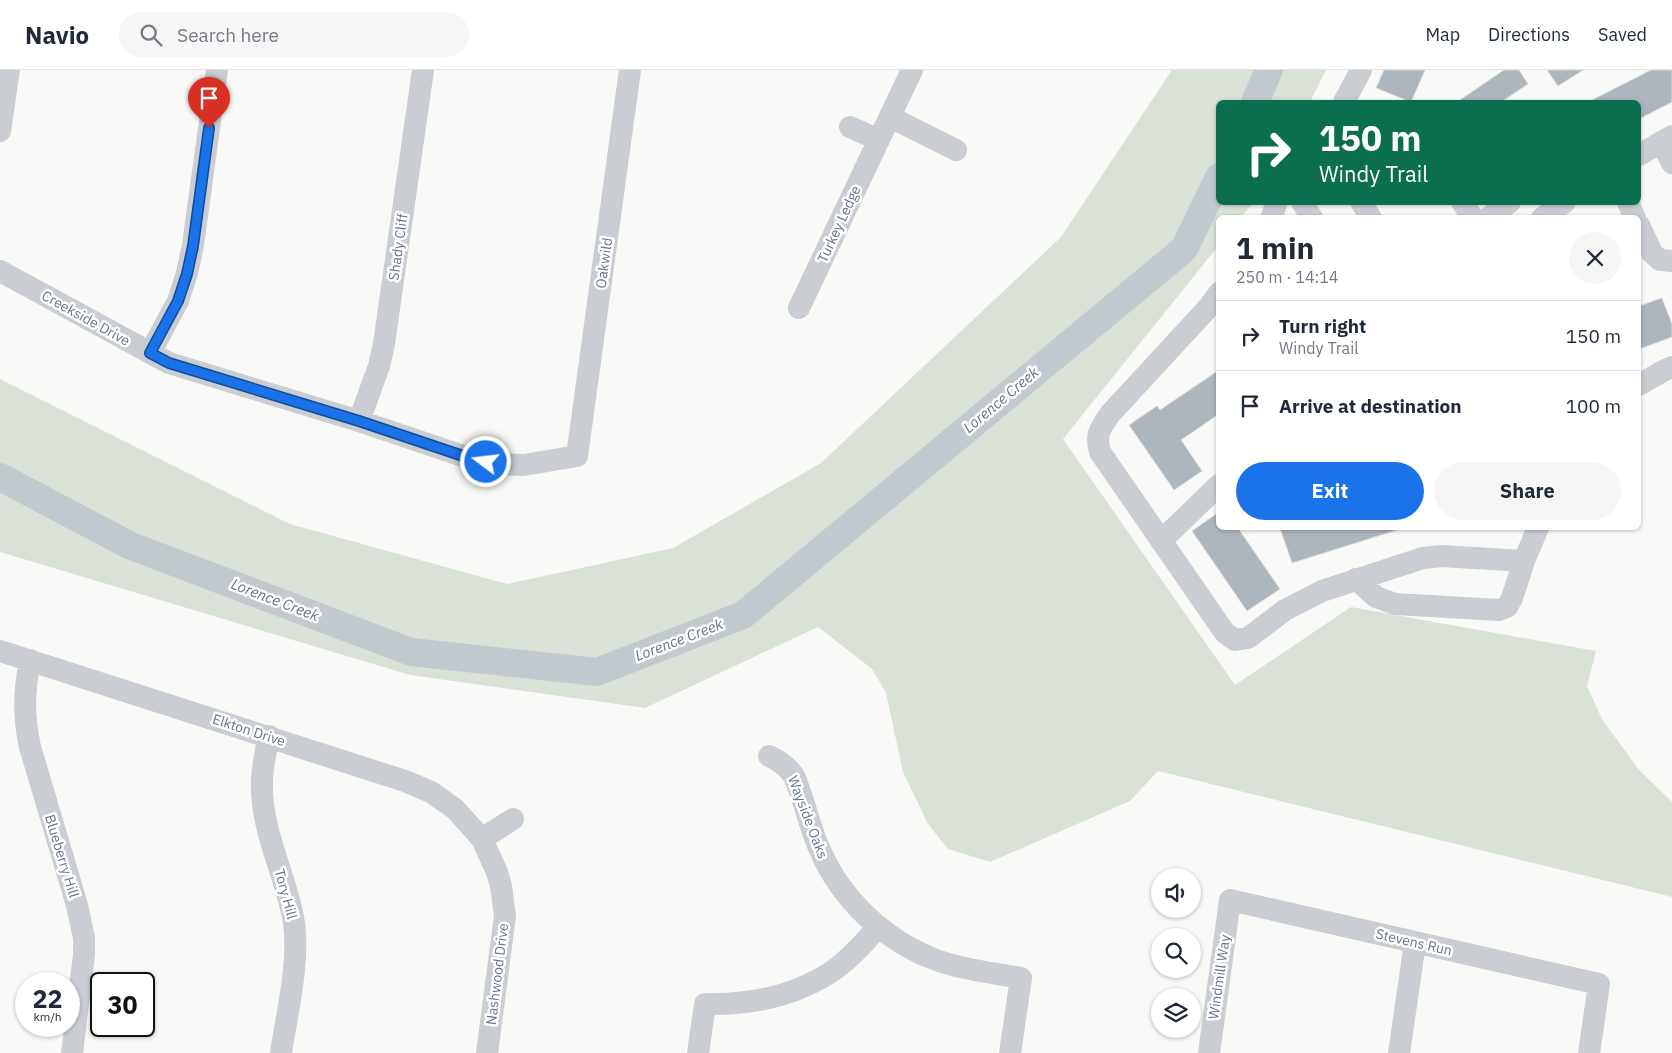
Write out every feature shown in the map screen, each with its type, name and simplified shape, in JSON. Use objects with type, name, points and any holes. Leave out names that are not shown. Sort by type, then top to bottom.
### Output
[{"type":"street","points":[[0,131],[9,70]]},
{"type":"street","points":[[150,353],[178,301],[187,274],[193,246],[217,70]]},
{"type":"street","name":"Shady Cliff","points":[[359,421],[379,366],[384,344],[423,70]]},
{"type":"street","name":"Oakwild","points":[[577,456],[630,70]]},
{"type":"street","name":"Turkey Ledge","points":[[800,308],[912,70]]},
{"type":"street","points":[[1345,100],[1360,70]]},
{"type":"street","points":[[890,117],[956,150]]},
{"type":"street","points":[[850,126],[879,140]]},
{"type":"street","points":[[1641,155],[1667,139],[1672,163]]},
{"type":"street","points":[[1492,215],[1506,205]]},
{"type":"street","points":[[1546,215],[1561,205]]},
{"type":"street","points":[[1641,229],[1652,253],[1660,260],[1672,261]]},
{"type":"street","name":"Creekside Drive","points":[[0,271],[169,363],[359,421],[475,460],[497,464],[524,465],[577,456]]},
{"type":"street","points":[[1216,297],[1110,414],[1100,430],[1097,440],[1100,452],[1225,633],[1235,640],[1248,638],[1285,610],[1322,591],[1423,558],[1441,556],[1524,561]]},
{"type":"street","points":[[1641,385],[1663,370],[1672,367]]},
{"type":"street","points":[[1161,541],[1216,488]]},
{"type":"street","points":[[1356,579],[1376,596],[1395,604],[1499,610],[1507,606],[1512,598],[1524,561],[1537,530]]},
{"type":"street","name":"Elkton Drive","points":[[0,651],[404,781],[431,792],[456,809],[482,839]]},
{"type":"street","name":"Blueberry Hill","points":[[30,660],[26,680],[25,722],[30,747],[77,905],[84,938],[84,955],[72,1053]]},
{"type":"street","name":"Tory Hill","points":[[268,736],[262,773],[264,809],[293,917],[295,933],[294,964],[282,1053]]},
{"type":"street","name":"Wayside Oaks","points":[[769,756],[787,767],[794,776],[819,848],[839,884],[852,901],[878,927],[912,948],[938,961],[1021,978],[1010,1053]]},
{"type":"street","points":[[482,839],[513,818]]},
{"type":"street","name":"Nashwood Drive","points":[[482,839],[497,872],[505,916],[487,1053]]},
{"type":"street","name":"Stevens Run","points":[[1230,900],[1599,984],[1589,1053]]},
{"type":"street","name":"Windmill Way","points":[[1209,1053],[1230,900]]},
{"type":"street","points":[[698,1053],[705,1004],[744,1003],[764,1000],[802,987],[834,970],[855,952],[878,927]]},
{"type":"street","points":[[1399,1053],[1414,943]]},
{"type":"shaded area","points":[[1172,70],[1326,70],[1311,100],[1216,100],[1216,205],[1251,205],[1243,215],[1216,215],[1216,249],[1063,439],[1235,685],[1351,607],[1596,651],[1587,686],[1602,719],[1639,770],[1672,802],[1672,897],[1158,771],[1130,801],[990,862],[948,849],[928,824],[903,772],[886,693],[872,669],[818,627],[645,708],[410,675],[0,552],[0,379],[290,524],[507,584],[673,548],[821,463],[1061,237]]},
{"type":"building","points":[[1384,70],[1425,70],[1412,100],[1406,100],[1376,88]]},
{"type":"building","points":[[1504,70],[1519,70],[1528,84],[1504,100],[1460,100]]},
{"type":"building","points":[[1547,70],[1583,70],[1558,86]]},
{"type":"building","points":[[1651,70],[1672,70],[1672,102],[1641,118],[1641,100],[1592,100]]},
{"type":"building","points":[[1662,298],[1672,324],[1672,337],[1641,348],[1641,305]]},
{"type":"building","points":[[1216,372],[1216,416],[1181,440],[1202,471],[1174,490],[1129,425],[1157,406],[1160,410]]},
{"type":"building","points":[[1216,514],[1216,530],[1239,530],[1280,589],[1247,611],[1192,531]]},
{"type":"building","points":[[1281,530],[1397,530],[1292,563]]},
{"type":"waterway","name":"Lorence Creek","points":[[1256,100],[1269,70]]},
{"type":"waterway","name":"Lorence Creek","points":[[0,477],[131,546],[411,652],[597,672],[743,615],[1184,249],[1216,183]]},
{"type":"route","points":[[209,128],[193,246],[187,274],[178,301],[150,353],[169,363],[486,462]]}]
